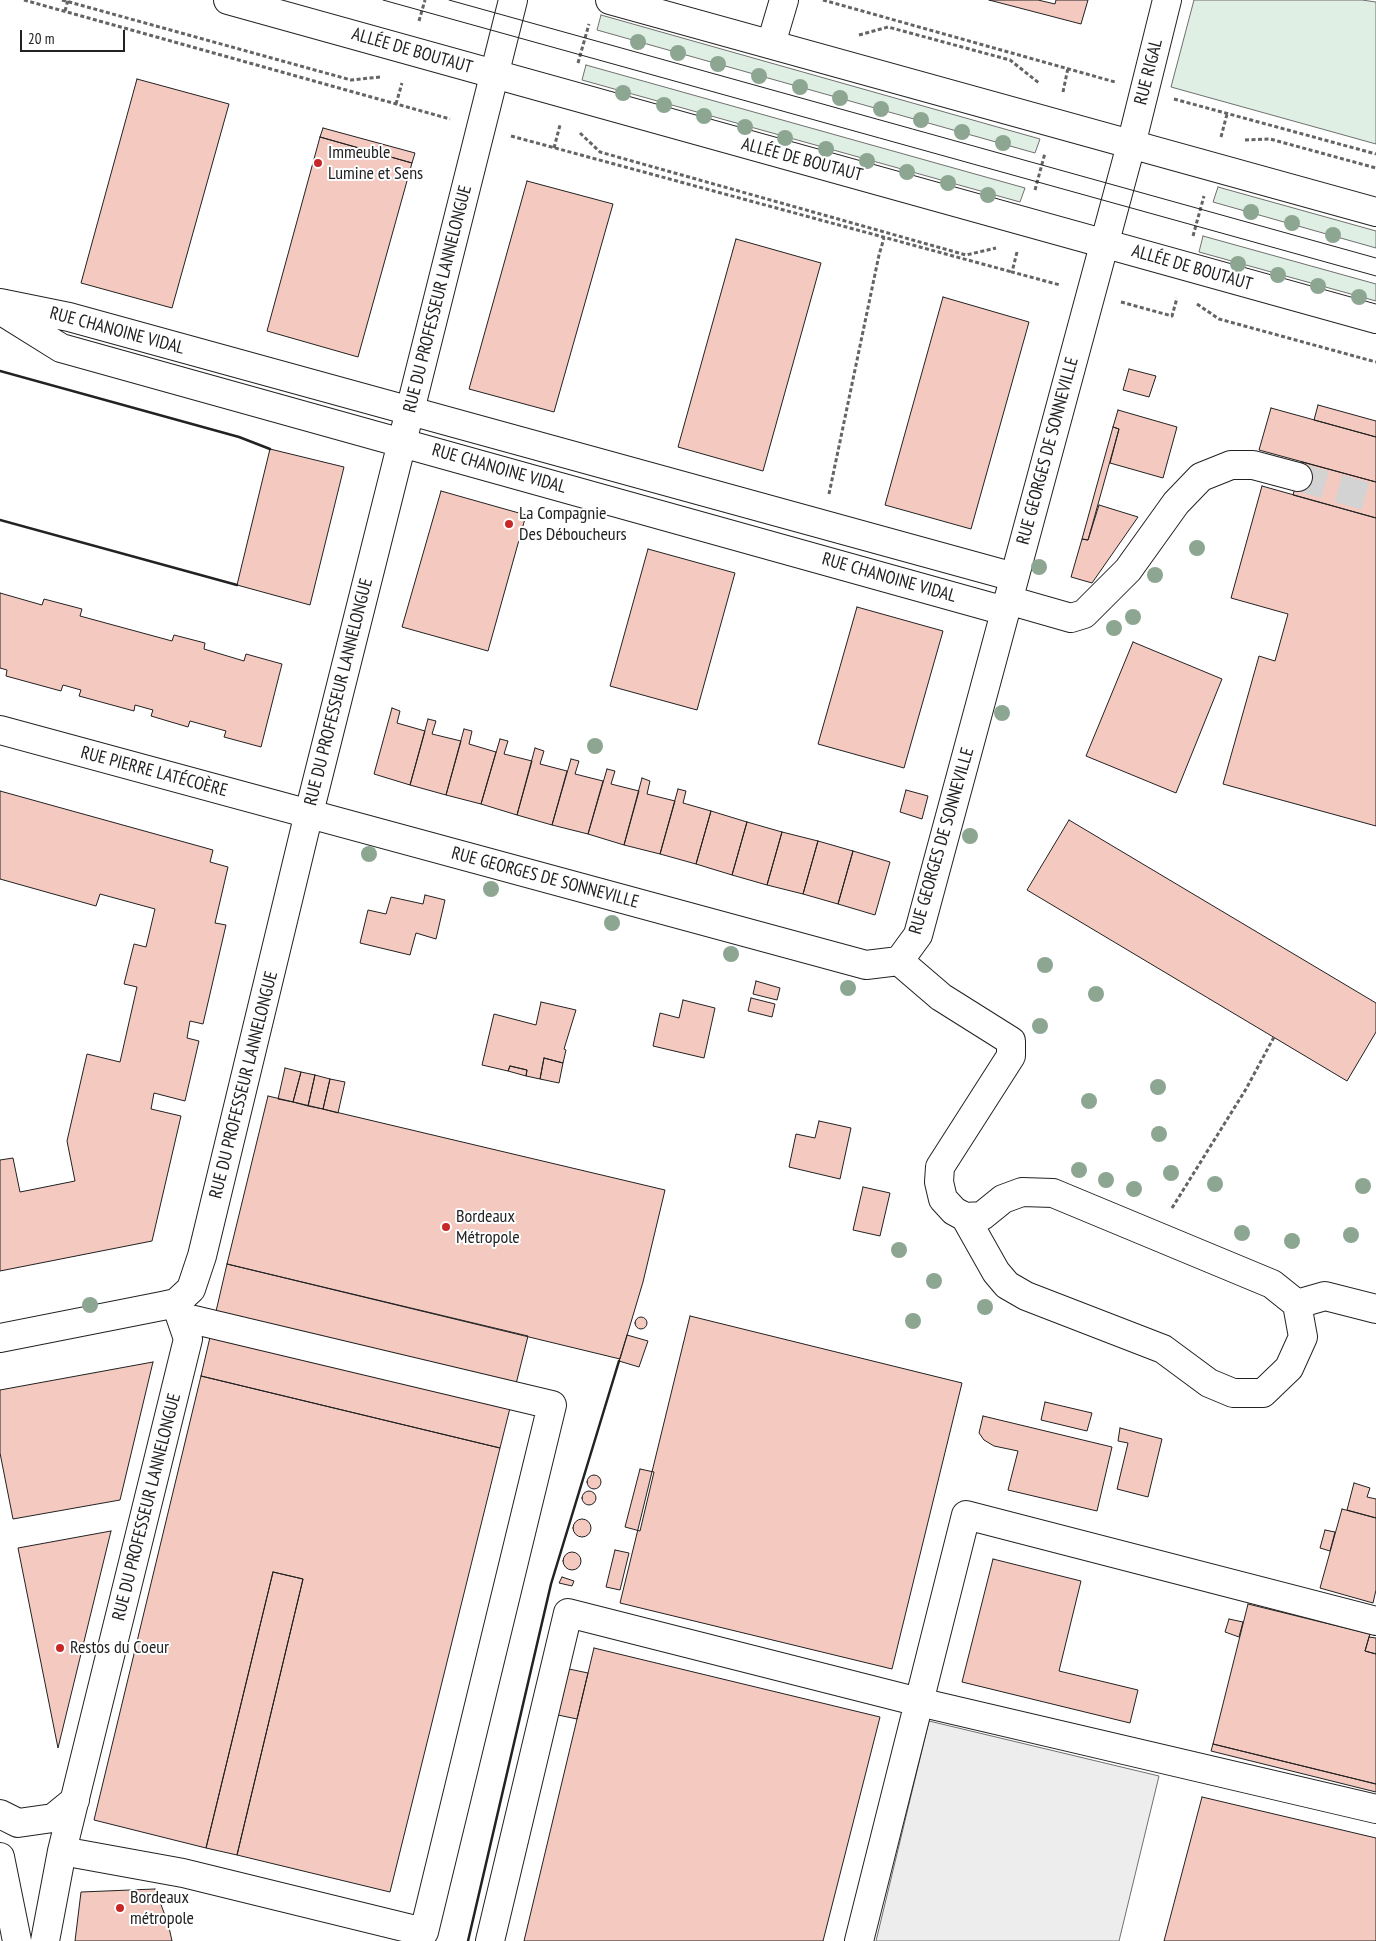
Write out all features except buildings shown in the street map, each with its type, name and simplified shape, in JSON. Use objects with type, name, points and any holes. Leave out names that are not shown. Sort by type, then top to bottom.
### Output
[{"type":"street","name":"ALLÉE DE BOUTAUT","points":[[228,0],[1376,319]]},
{"type":"street","name":"RUE DU PROFESSEUR LANNELONGUE","points":[[45,1941],[62,1851],[188,1339],[179,1310],[191,1289],[202,1256],[309,813],[513,0]]},
{"type":"street","points":[[610,0],[1376,212]]},
{"type":"street","points":[[771,44],[784,0]]},
{"type":"street","name":"RUE RIGAL","points":[[1104,244],[1167,0]]},
{"type":"street","name":"RUE GEORGES DE SONNEVILLE","points":[[309,813],[866,966],[899,961],[918,935],[1104,244]]},
{"type":"street","name":"RUE CHANOINE VIDAL","points":[[0,303],[69,317],[823,525],[1009,596]]},
{"type":"street","name":"RUE CHANOINE VIDAL","points":[[0,310],[61,348],[402,442],[1009,596]]},
{"type":"street","points":[[1009,596],[1071,618],[1084,614],[1128,570],[1176,503],[1201,477],[1231,465],[1253,465],[1298,477]]},
{"type":"street","name":"RUE PIERRE LATÉCOÈRE","points":[[0,730],[309,813]]},
{"type":"street","points":[[899,961],[942,997],[1011,1041],[1011,1056],[940,1167],[939,1182],[943,1199],[954,1211],[965,1216],[982,1216],[1003,1199],[1022,1192],[1053,1193],[1272,1284],[1297,1304],[1304,1337],[1289,1368],[1263,1393],[1233,1394],[1209,1383],[1164,1349],[1026,1296],[1007,1285],[996,1272],[965,1216]]},
{"type":"street","points":[[1297,1304],[1325,1296],[1376,1309]]},
{"type":"street","points":[[0,1338],[179,1310],[552,1405],[424,1932],[183,1873],[62,1851]]},
{"type":"street","points":[[858,1941],[966,1515],[1376,1620]]},
{"type":"street","points":[[490,1941],[568,1613],[919,1702],[1376,1809]]},
{"type":"street","points":[[0,1814],[18,1823],[53,1818],[75,1800]]},
{"type":"street","points":[[0,1857],[17,1941]]},
{"type":"path","points":[[24,0],[481,128],[1012,272]]},
{"type":"path","points":[[62,0],[351,80],[384,77]]},
{"type":"path","points":[[823,0],[1376,154]]},
{"type":"path","points":[[65,11],[68,1]]},
{"type":"path","points":[[851,37],[888,26],[1010,60],[1043,87]]},
{"type":"path","points":[[397,78],[403,80]]},
{"type":"path","points":[[1056,94],[1062,95]]},
{"type":"path","points":[[551,122],[567,126]]},
{"type":"path","points":[[574,128],[600,152],[966,254],[1004,247]]},
{"type":"path","points":[[1237,141],[1270,140],[1376,168]]},
{"type":"path","points":[[1220,141],[1228,141]]},
{"type":"path","points":[[823,525],[884,238]]},
{"type":"path","points":[[1011,249],[1026,253]]},
{"type":"path","points":[[1195,302],[1219,319],[1376,362]]},
{"type":"path","points":[[1154,1235],[1246,1089],[1274,1038]]},
{"type":"green space","points":[[1194,0],[1362,0],[1376,2],[1376,144],[1171,87]]},
{"type":"green space","points":[[601,15],[1040,139],[1035,153],[597,30]]},
{"type":"green space","points":[[586,65],[1025,188],[1020,202],[582,80]]},
{"type":"green space","points":[[1218,187],[1376,231],[1376,248],[1213,202]]},
{"type":"green space","points":[[1203,236],[1376,284],[1376,301],[1199,252]]},
{"type":"shaded area","points":[[929,1721],[1159,1776],[1119,1941],[876,1941]]},
{"type":"tunnel","points":[[1298,477],[1376,499]]},
{"type":"tram line","points":[[383,0],[1376,276]]},
{"type":"tram line","points":[[449,0],[1376,258]]},
{"type":"wall","points":[[0,371],[239,437],[270,449]]},
{"type":"wall","points":[[0,520],[237,585]]},
{"type":"wall","points":[[468,1941],[551,1584],[619,1361]]},
{"type":"place","name":"Immeuble Lumine et Sens","points":[[318,163]]},
{"type":"place","name":"La Compagnie Des Déboucheurs","points":[[509,524]]},
{"type":"place","name":"Bordeaux Métropole","points":[[446,1227]]},
{"type":"place","name":"Restos du Coeur","points":[[60,1648]]},
{"type":"place","name":"Bordeaux métropole","points":[[120,1908]]}]
